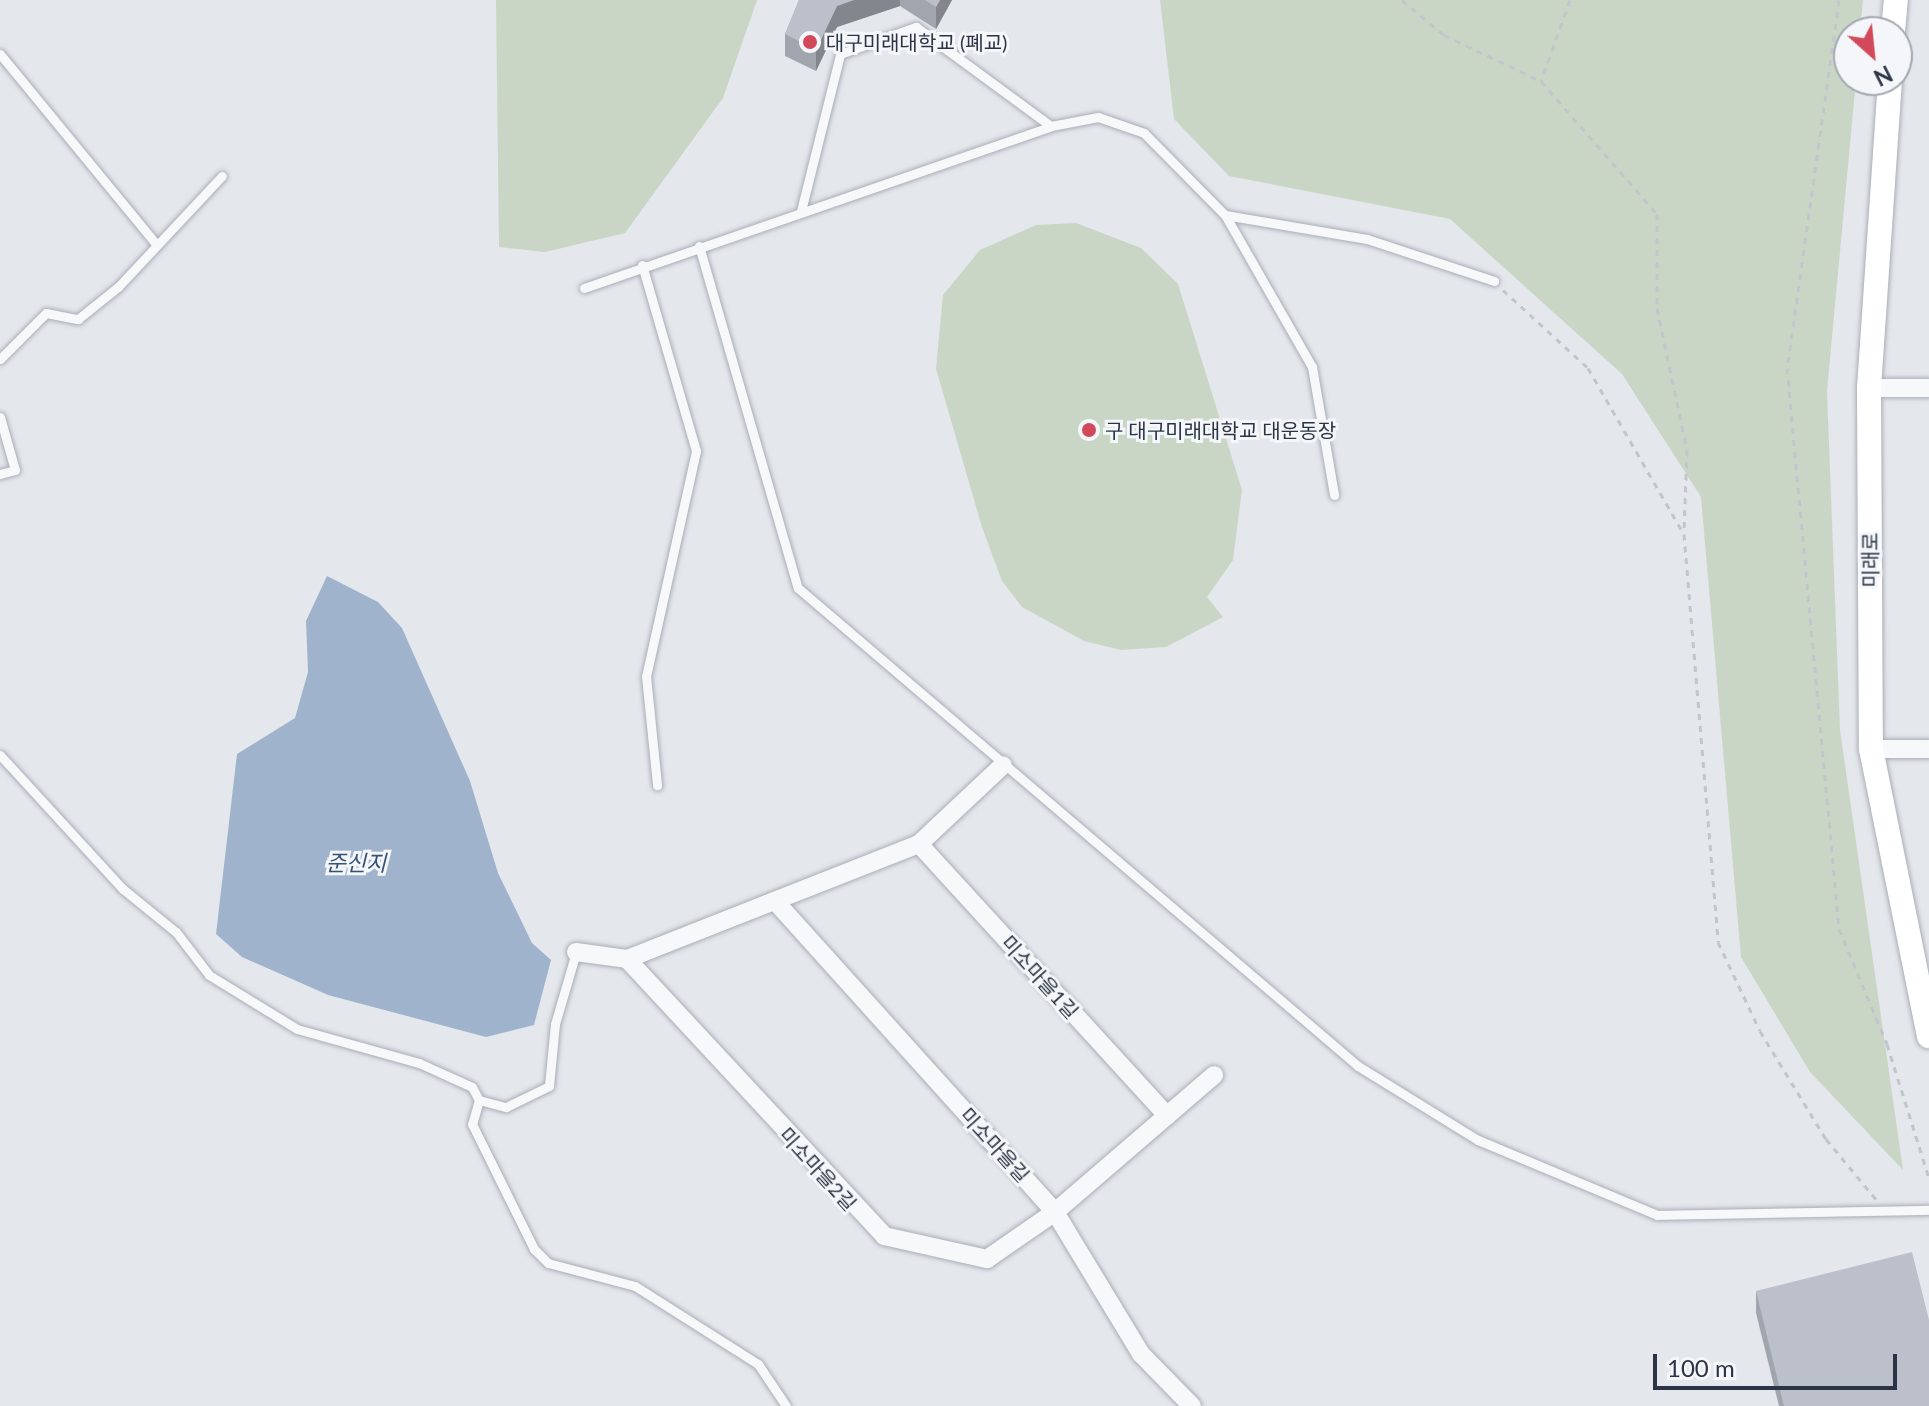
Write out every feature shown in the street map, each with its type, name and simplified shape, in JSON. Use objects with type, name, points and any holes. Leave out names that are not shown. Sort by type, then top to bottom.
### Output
[{"type":"street","name":"미래로","points":[[1889,96],[1869,388],[1871,749],[1929,1036]]},
{"type":"street","points":[[1869,388],[1929,388]]},
{"type":"street","points":[[1871,749],[1929,749]]},
{"type":"street","points":[[576,952],[627,959],[919,844],[1003,765]]},
{"type":"street","name":"미소마을1길","points":[[919,844],[1167,1116]]},
{"type":"street","name":"미소마을길","points":[[775,901],[1055,1212],[1141,1354],[1192,1406]]},
{"type":"street","name":"미소마을2길","points":[[627,959],[884,1236],[987,1259],[1055,1212]]},
{"type":"street","points":[[1055,1212],[1214,1075]]},
{"type":"lane","points":[[801,211],[840,54],[916,27],[1051,126]]},
{"type":"lane","points":[[0,54],[157,245]]},
{"type":"lane","points":[[584,288],[642,265],[1051,126],[1098,117],[1144,133],[1225,215],[1312,367],[1334,495]]},
{"type":"lane","points":[[0,359],[46,313],[78,319],[157,245],[222,176]]},
{"type":"lane","points":[[1225,215],[1367,239],[1494,281]]},
{"type":"lane","points":[[699,246],[798,588],[1358,1066],[1478,1140],[1657,1215],[1929,1210]]},
{"type":"lane","points":[[642,265],[696,451],[646,676],[657,785]]},
{"type":"lane","points":[[0,417],[15,470],[0,474]]},
{"type":"lane","points":[[0,755],[123,889],[176,932],[209,975],[297,1029],[419,1063],[472,1087],[479,1100],[472,1124],[548,1263],[635,1286],[758,1364],[786,1406]]},
{"type":"lane","points":[[479,1100],[506,1107],[549,1086],[555,1024],[576,952]]},
{"type":"path","points":[[1402,0],[1444,35],[1541,81],[1657,214],[1657,308],[1687,450],[1684,534],[1705,858],[1718,942],[1760,1031],[1818,1125],[1886,1211]]},
{"type":"path","points":[[1541,81],[1570,0]]},
{"type":"path","points":[[1839,0],[1787,368],[1839,929],[1887,1044],[1929,1178]]},
{"type":"path","points":[[1494,281],[1588,368],[1684,534]]},
{"type":"green space","points":[[496,0],[757,0],[723,98],[625,233],[545,252],[499,247]]},
{"type":"green space","points":[[1160,0],[1863,0],[1862,16],[1833,16],[1833,96],[1855,96],[1827,391],[1840,730],[1903,1170],[1810,1072],[1741,957],[1701,497],[1622,374],[1450,219],[1229,176],[1174,119]]},
{"type":"green space","name":"구 대구미래대학교 대운동장","points":[[1076,223],[1141,248],[1178,284],[1242,490],[1233,560],[1207,597],[1223,617],[1166,647],[1121,650],[1084,641],[1022,607],[1002,581],[982,527],[936,369],[943,295],[980,250],[1036,225]]},
{"type":"water","name":"준신지","points":[[327,576],[378,602],[402,628],[470,781],[498,873],[532,943],[551,960],[534,1025],[486,1037],[328,995],[242,957],[216,934],[237,754],[295,718],[308,672],[306,621]]},
{"type":"building","points":[[799,0],[854,0],[837,6],[816,50],[785,34]]},
{"type":"building","points":[[925,0],[940,0],[936,7]]},
{"type":"building","points":[[1912,1252],[1929,1320],[1929,1406],[1784,1406],[1756,1291]]},
{"type":"place","name":"대구미래대학교 (폐교)","points":[[810,42]]},
{"type":"place","name":"구 대구미래대학교 대운동장","points":[[1089,430]]}]
